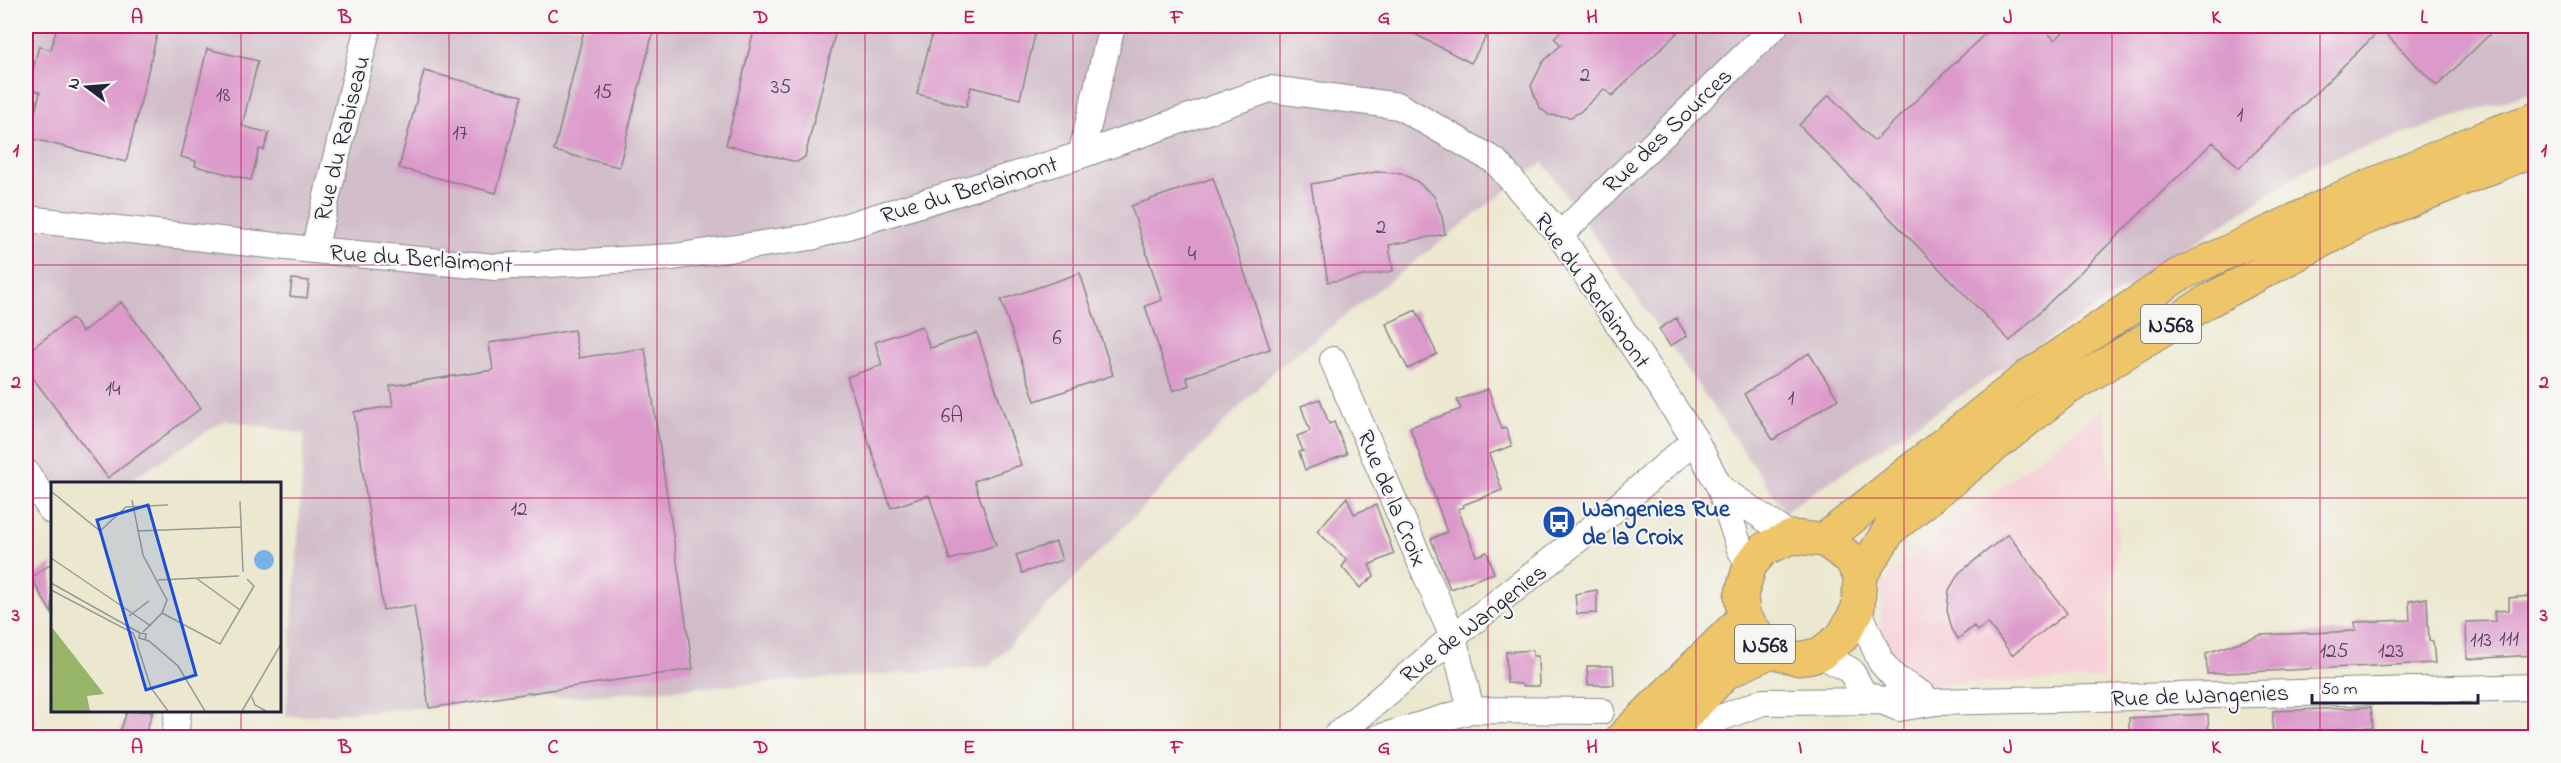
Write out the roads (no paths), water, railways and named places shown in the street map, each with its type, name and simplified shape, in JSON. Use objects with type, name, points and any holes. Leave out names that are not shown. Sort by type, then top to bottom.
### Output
[{"type":"highway","name":"N568","points":[[2535,119],[2495,133],[2348,195],[2177,276],[2030,375],[1808,538],[1764,549],[1750,565],[1741,596],[1744,618],[1771,651],[1799,659],[1821,654],[1842,637],[1858,609],[1860,576],[1890,529],[2072,386],[2208,301],[2361,219],[2535,149]]},
{"type":"highway","points":[[1808,538],[1850,558],[1860,576]]},
{"type":"highway","name":"N568","points":[[1622,738],[1744,618]]},
{"type":"highway","name":"N568","points":[[1664,738],[1725,674],[1771,651]]},
{"type":"street","name":"Rue du Rabiseau","points":[[314,250],[368,26]]},
{"type":"street","points":[[1082,154],[1112,26]]},
{"type":"street","name":"Rue des Sources","points":[[1560,235],[1775,26]]},
{"type":"street","name":"Rue du Berlaimont","points":[[26,219],[495,267],[673,257],[811,237],[1082,154],[1270,89],[1399,106],[1495,162],[1560,235],[1695,440],[1720,488],[1740,549],[1750,565]]},
{"type":"street","name":"Rue de la Croix","points":[[1333,360],[1453,637],[1471,710]]},
{"type":"street","name":"Rue de Wangenies","points":[[1334,738],[1453,637],[1595,526],[1695,440]]},
{"type":"street","points":[[26,472],[51,510]]},
{"type":"street","name":"Rue du Berlaimont","points":[[1720,488],[1808,538]]},
{"type":"street","points":[[1858,609],[1881,662],[1895,678],[1936,702]]},
{"type":"street","name":"Rue de Wangenies","points":[[1821,654],[1851,671],[1863,693],[1899,708],[1936,702],[2535,687]]},
{"type":"street","name":"Rue de Wangenies","points":[[1708,729],[1763,702],[1882,701],[1898,698],[1910,687]]},
{"type":"street","points":[[1378,738],[1471,710],[1601,711]]},
{"type":"street","points":[[175,738],[178,712]]},
{"type":"place","name":"Wangenies Rue de la Croix","points":[[1559,522]]}]
